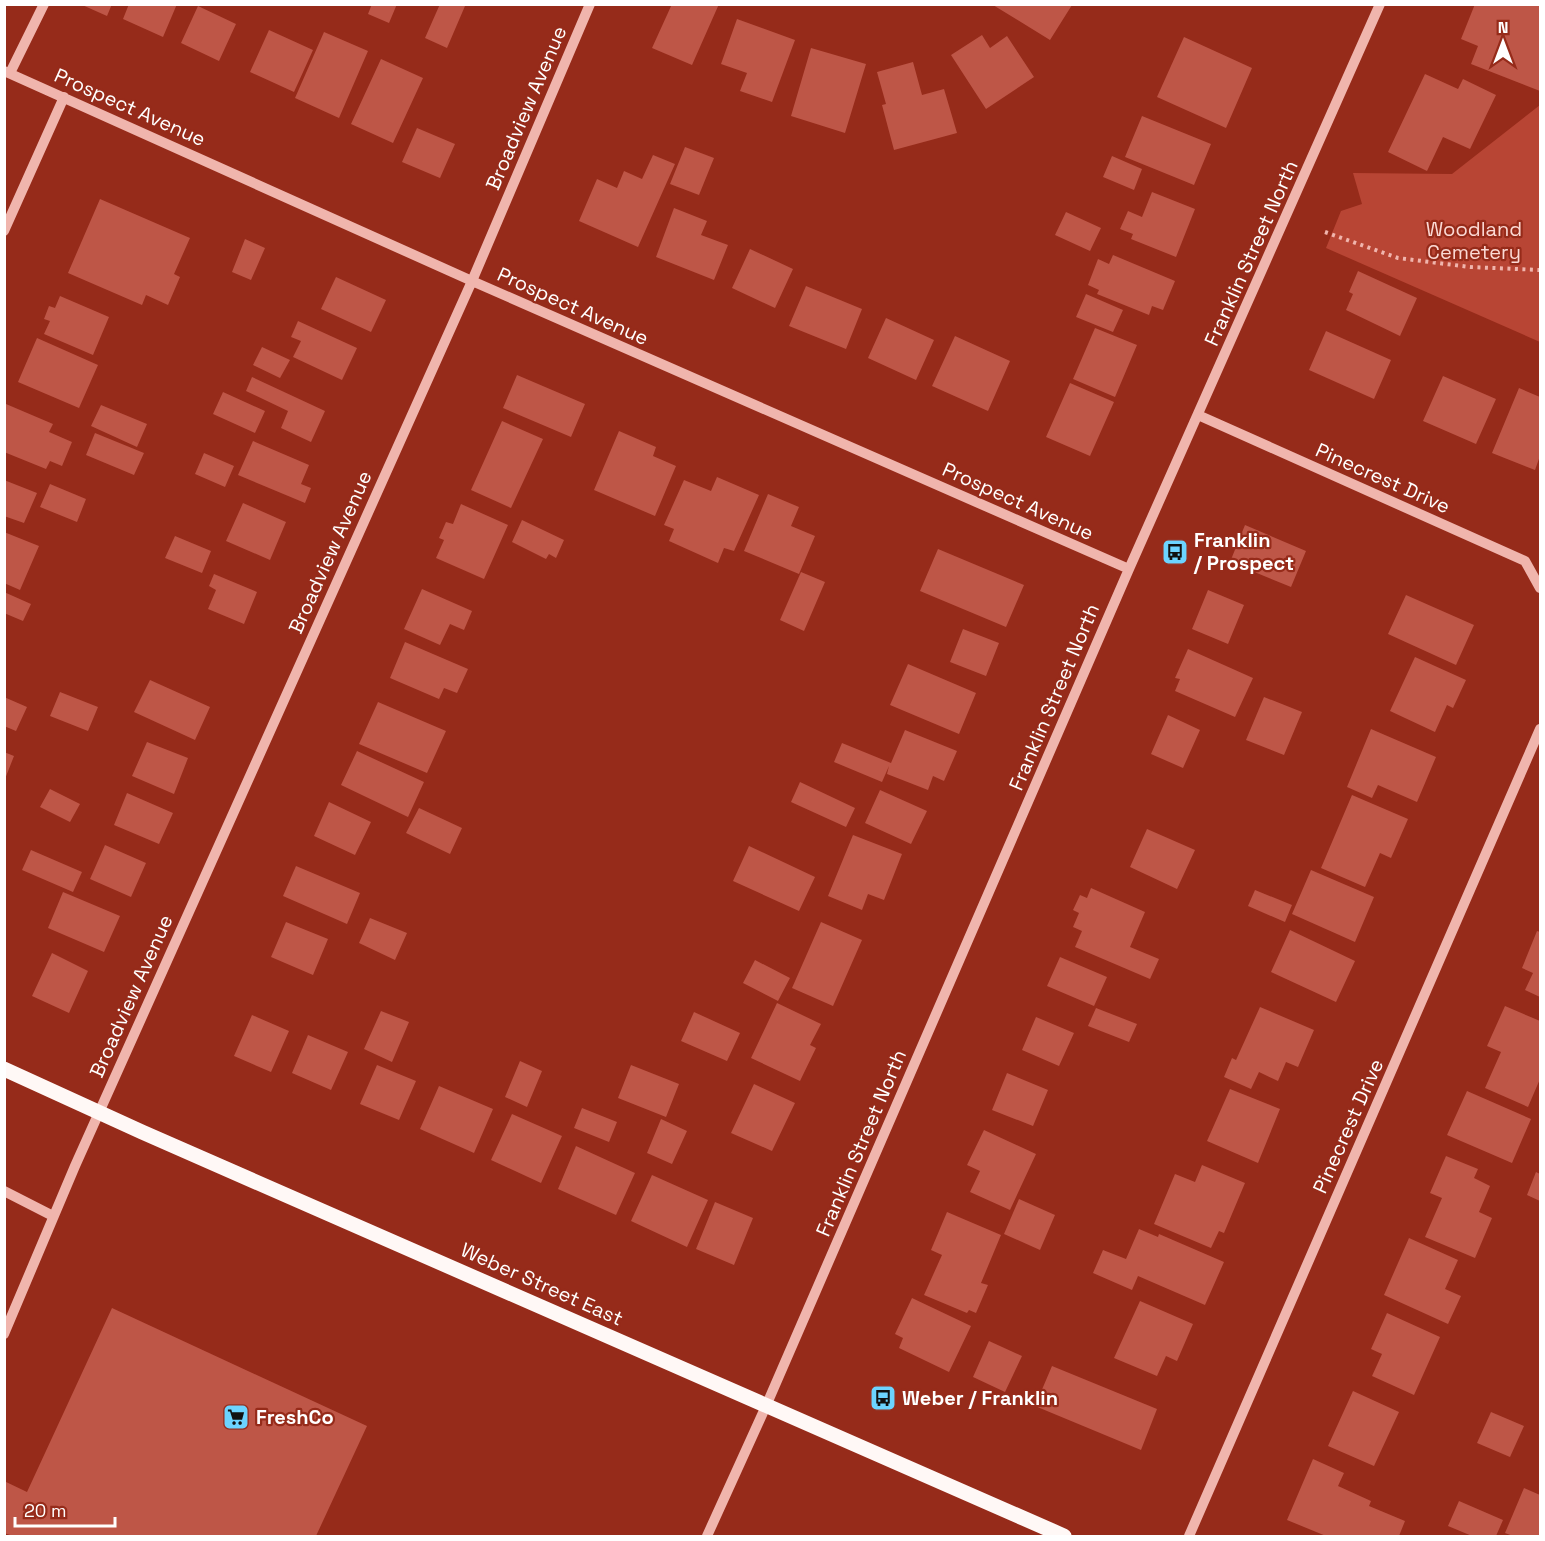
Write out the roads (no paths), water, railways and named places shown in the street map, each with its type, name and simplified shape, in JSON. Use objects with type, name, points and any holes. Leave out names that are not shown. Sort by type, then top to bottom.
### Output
[{"type":"main road","name":"Weber Street East","points":[[4,1069],[98,1113],[1064,1536]]},
{"type":"street","points":[[8,72],[44,4]]},
{"type":"street","name":"Broadview Avenue","points":[[4,1334],[98,1113],[472,281],[590,4]]},
{"type":"street","name":"Franklin Street North","points":[[707,1536],[766,1407],[1129,569],[1380,4]]},
{"type":"street","name":"Prospect Avenue","points":[[8,72],[472,281],[1129,569]]},
{"type":"street","points":[[4,231],[64,97]]},
{"type":"street","name":"Pinecrest Drive","points":[[1198,415],[1525,561],[1540,588]]},
{"type":"street","name":"Pinecrest Drive","points":[[1189,1536],[1540,729]]},
{"type":"street","points":[[4,1191],[53,1216]]},
{"type":"place","name":"Franklin / Prospect","points":[[1175,552]]},
{"type":"place","name":"Weber / Franklin","points":[[883,1398]]},
{"type":"place","name":"FreshCo","points":[[236,1417]]},
{"type":"park label","name":"Woodland Cemetery","points":[[1474,240]]}]
